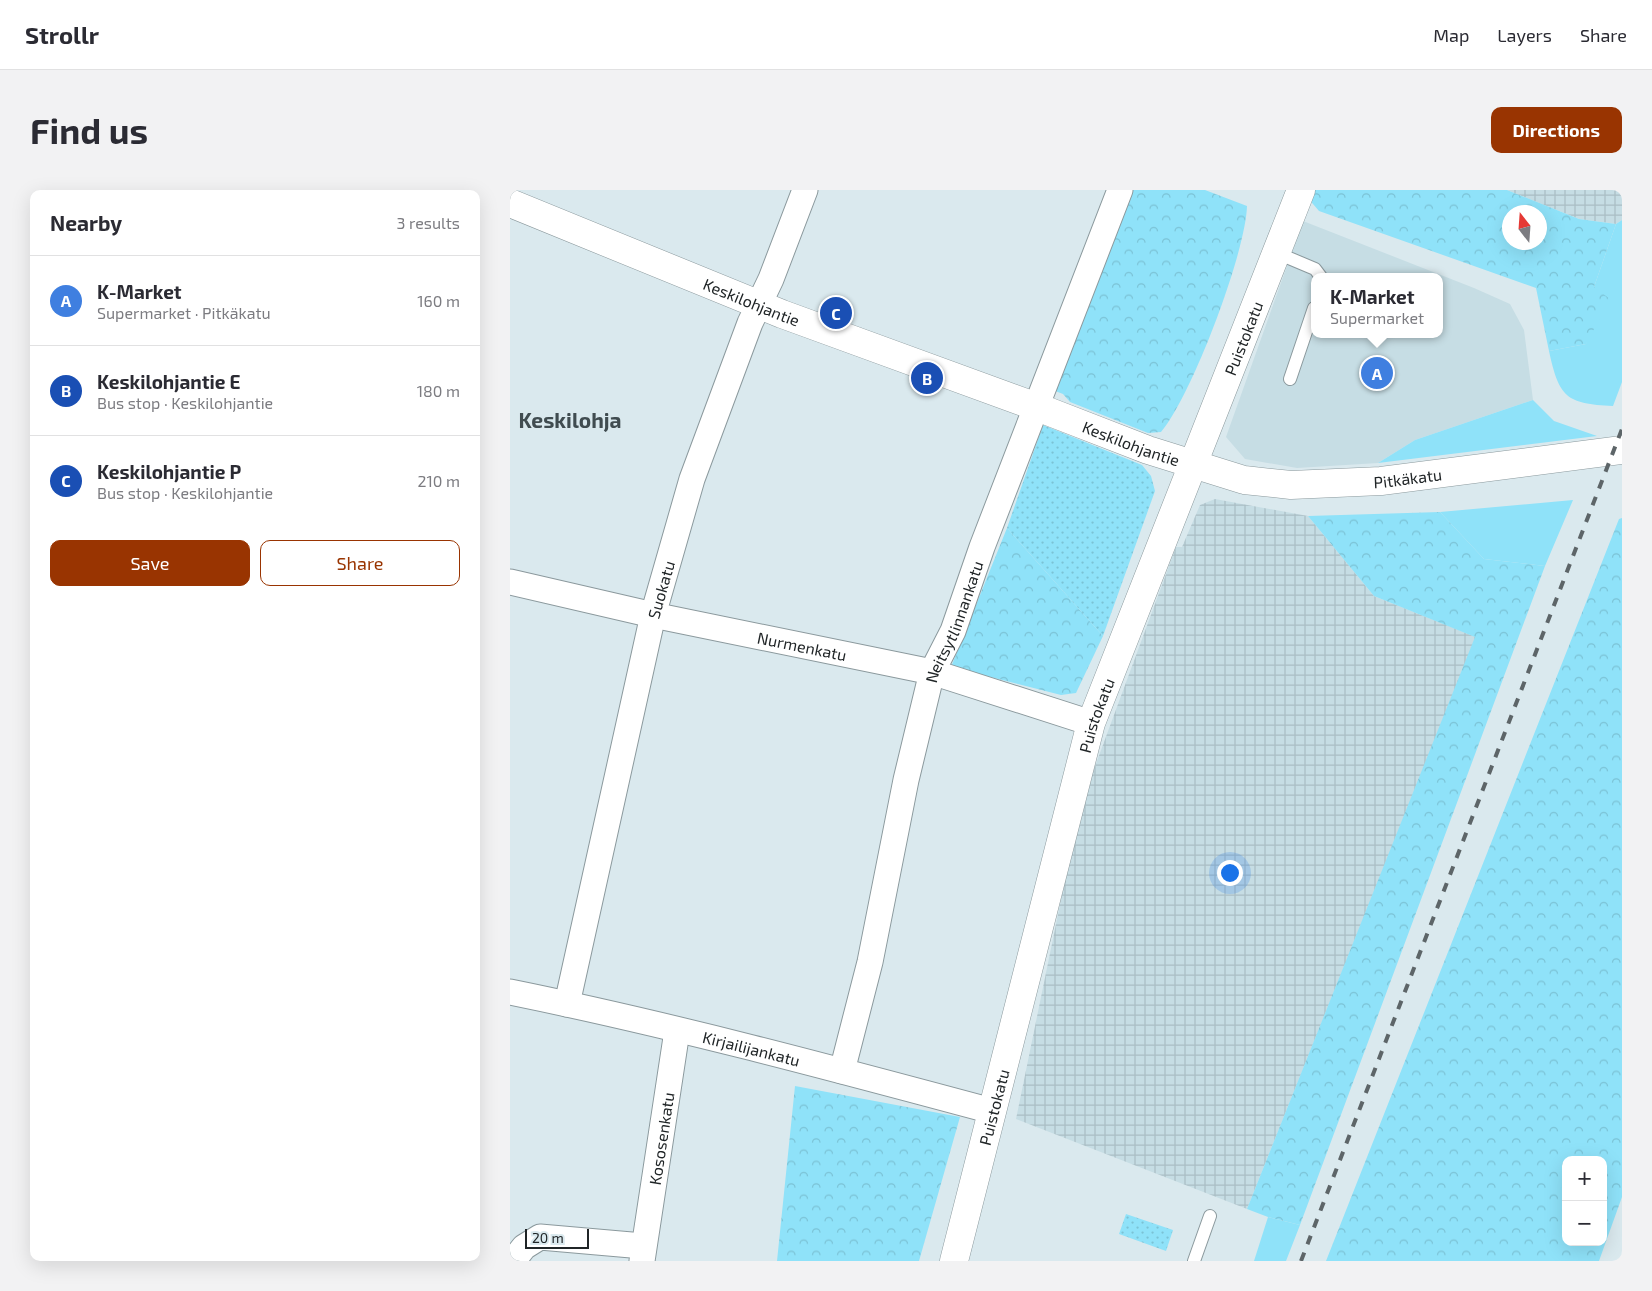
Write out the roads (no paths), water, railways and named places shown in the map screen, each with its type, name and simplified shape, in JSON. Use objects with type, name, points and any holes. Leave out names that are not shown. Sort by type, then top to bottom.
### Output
[{"type":"street","name":"Suokatu","points":[[567,1004],[653,615],[692,478],[758,305],[771,279],[805,190]]},
{"type":"street","name":"Neitsytlinnankatu","points":[[842,1071],[870,962],[906,780],[932,672],[953,631],[982,547],[1120,190]]},
{"type":"street","name":"Puistokatu","points":[[954,1261],[1091,723],[1301,190]]},
{"type":"street","name":"Keskilohjantie","points":[[510,203],[758,305],[1193,466]]},
{"type":"street","name":"Pitkäkatu","points":[[1193,466],[1244,480],[1291,486],[1381,481],[1622,450]]},
{"type":"street","name":"Nurmenkatu","points":[[510,582],[653,615],[932,672],[1091,723]]},
{"type":"street","name":"Kirjailijankatu","points":[[510,992],[567,1004],[842,1071],[992,1111]]},
{"type":"street","name":"Kososenkatu","points":[[513,1261],[524,1247],[540,1237],[642,1254],[677,1031]]},
{"type":"lane","points":[[1277,253],[1315,269],[1318,273]]},
{"type":"lane","points":[[1290,379],[1311,317]]},
{"type":"lane","points":[[1194,1261],[1210,1216]]},
{"type":"railway","points":[[1301,1261],[1622,429]]},
{"type":"place","name":"Keskilohjantie P","points":[[836,313]]},
{"type":"place","name":"K-Market","points":[[1377,373]]},
{"type":"place","name":"Keskilohjantie E","points":[[927,378]]},
{"type":"district","name":"Keskilohja","points":[[570,419]]}]
